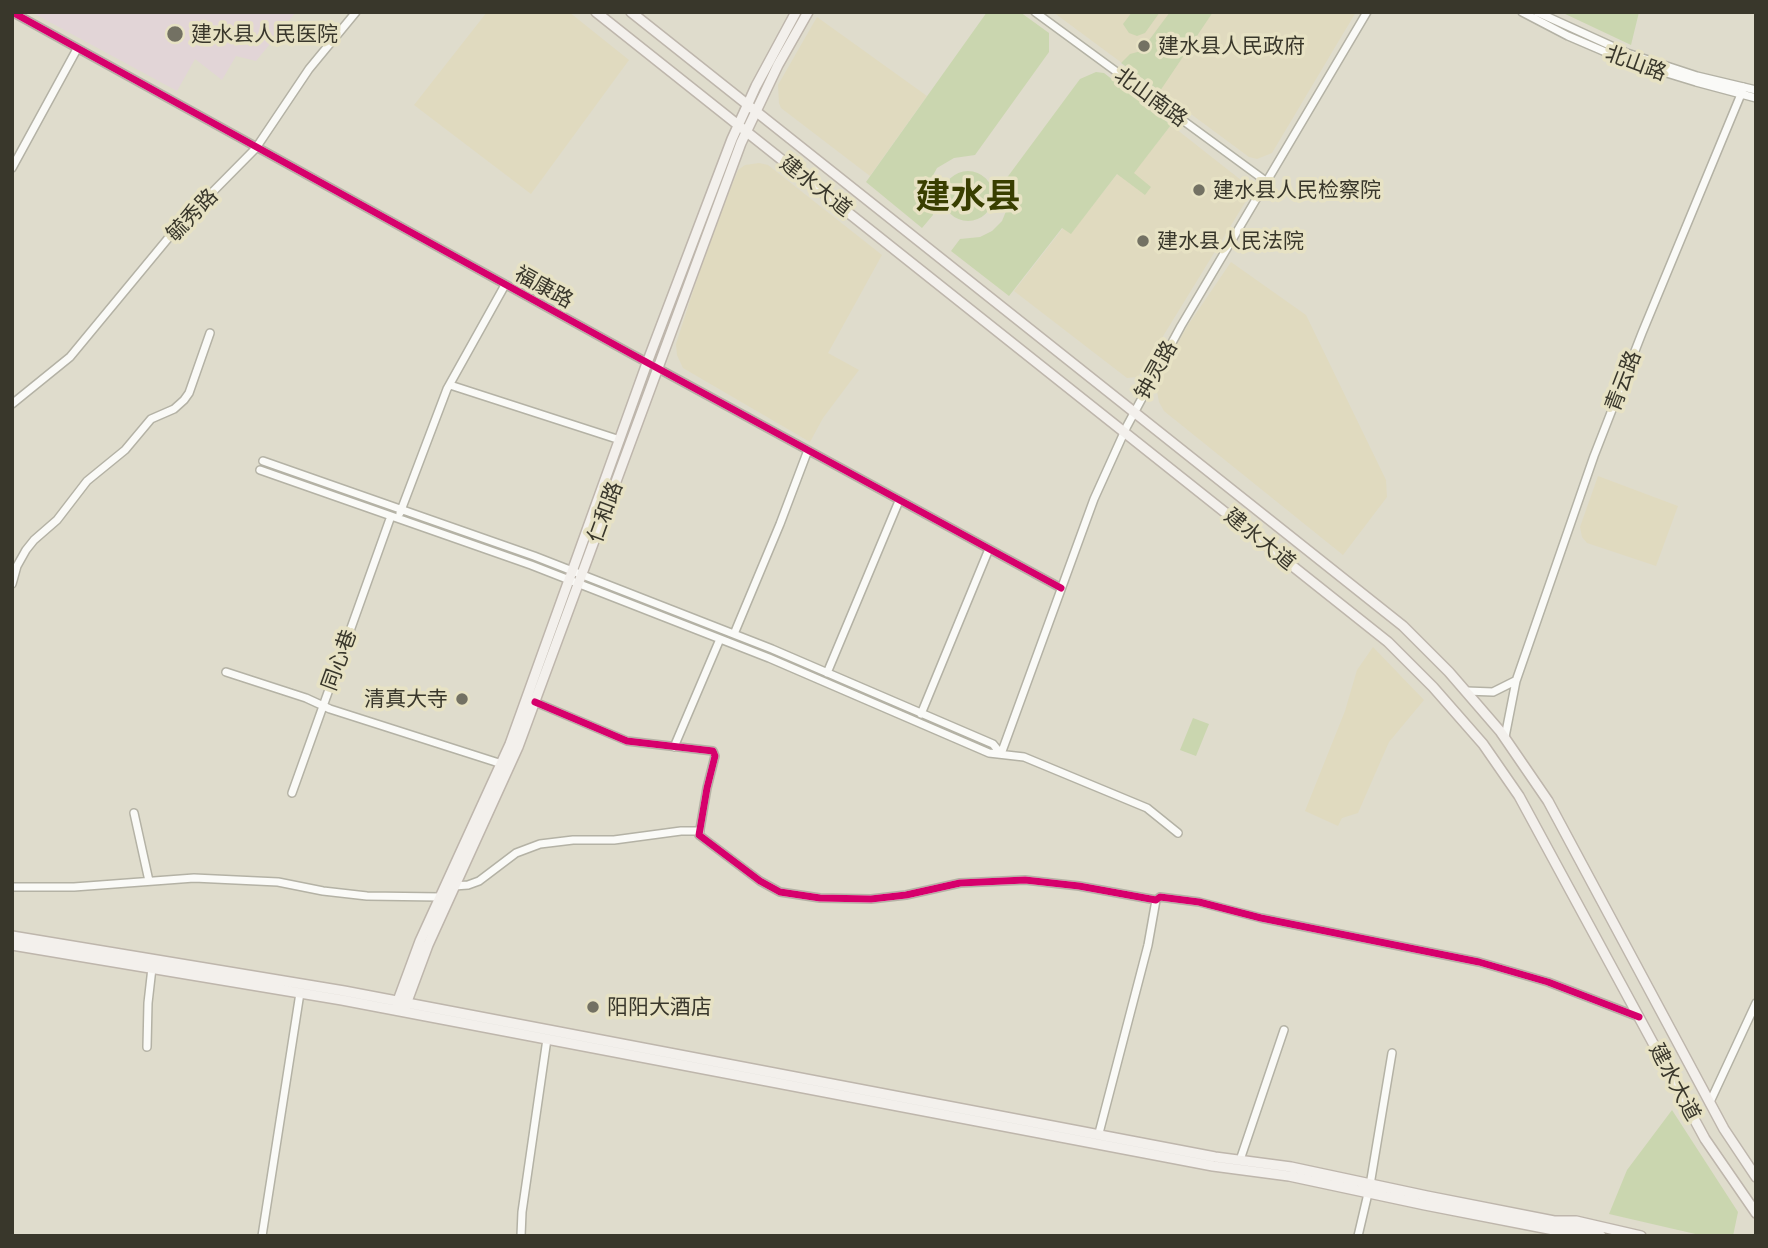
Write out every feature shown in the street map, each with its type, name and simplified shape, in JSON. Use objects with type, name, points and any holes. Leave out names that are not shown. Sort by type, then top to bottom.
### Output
[{"type":"main road","name":"建水大道","points":[[596,12],[1388,642],[1451,706],[1491,754],[1524,804],[1705,1139],[1756,1213]]},
{"type":"main road","name":"建水大道","points":[[631,12],[1403,625],[1466,691],[1505,737],[1553,811],[1724,1129],[1756,1177]]},
{"type":"main road","name":"仁和路","points":[[401,1007],[420,941],[502,764],[576,577],[652,366],[705,207],[796,12]]},
{"type":"main road","name":"仁和路","points":[[751,107],[808,12]]},
{"type":"main road","name":"仁和路","points":[[401,1007],[503,782],[535,702],[620,440],[652,366]]},
{"type":"main road","points":[[12,936],[972,1114],[1213,1166],[1289,1176],[1555,1221],[1576,1221],[1641,1236]]},
{"type":"main road","points":[[12,945],[152,968],[301,988]]},
{"type":"main road","points":[[401,1007],[547,1039],[1291,1167],[1369,1189],[1553,1230],[1575,1230],[1601,1236]]},
{"type":"street","name":"福康路","points":[[12,12],[652,366],[1062,588]]},
{"type":"street","name":"毓秀路","points":[[12,404],[70,357],[175,230],[256,148],[309,69],[356,12]]},
{"type":"street","name":"北山南路","points":[[1035,12],[1267,182]]},
{"type":"street","name":"钟灵路","points":[[1002,754],[1094,499],[1134,411],[1176,334],[1367,12]]},
{"type":"street","name":"北山路","points":[[1522,12],[1568,36],[1624,60],[1742,91],[1756,90]]},
{"type":"street","name":"北山路","points":[[1537,12],[1627,53],[1756,98]]},
{"type":"street","points":[[12,168],[77,49]]},
{"type":"street","name":"青云路","points":[[1505,737],[1516,681],[1610,414],[1742,91]]},
{"type":"street","name":"同心巷","points":[[502,764],[323,705],[394,517],[401,509],[450,384],[505,285]]},
{"type":"street","points":[[12,584],[17,566],[26,550],[57,520],[87,481],[125,450],[151,419],[174,409],[184,400],[189,393],[210,333]]},
{"type":"street","points":[[450,384],[620,440]]},
{"type":"street","points":[[734,634],[808,450]]},
{"type":"street","points":[[263,461],[401,509],[576,577],[734,634],[993,744],[1002,754]]},
{"type":"street","points":[[260,470],[576,577],[989,753],[1024,757],[1122,797],[1147,808],[1178,833]]},
{"type":"street","points":[[827,673],[899,501]]},
{"type":"street","points":[[921,714],[989,549]]},
{"type":"street","points":[[674,747],[720,639]]},
{"type":"street","points":[[226,672],[323,705],[292,793]]},
{"type":"street","points":[[1466,691],[1493,692],[1516,681]]},
{"type":"street","points":[[535,702],[628,741],[713,751],[715,754],[699,835],[771,888],[803,896],[871,898],[906,895],[960,883],[1025,880],[1079,886],[1156,900],[1160,897],[1199,902],[1261,918],[1479,962],[1548,982],[1639,1017]]},
{"type":"street","points":[[134,813],[149,881]]},
{"type":"street","points":[[454,886],[479,881],[516,853],[540,844],[573,839],[614,840],[700,831]]},
{"type":"street","points":[[12,887],[74,887],[194,878],[265,881],[359,896],[440,897]]},
{"type":"street","points":[[1099,1133],[1148,945],[1156,900]]},
{"type":"street","points":[[147,1047],[152,968]]},
{"type":"street","points":[[262,1236],[301,988]]},
{"type":"street","points":[[1710,1102],[1756,1003]]},
{"type":"street","points":[[1240,1160],[1284,1030]]},
{"type":"street","points":[[521,1236],[547,1039]]},
{"type":"street","points":[[1358,1236],[1369,1189],[1392,1053]]},
{"type":"shaded area","name":"建水县人民医院","points":[[31,12],[296,12],[256,61],[236,56],[222,80],[195,59],[177,91]]},
{"type":"shaded area","points":[[487,12],[569,12],[629,60],[531,194],[414,105]]},
{"type":"shaded area","points":[[1053,12],[1356,12],[1272,153],[1257,159],[1249,157]]},
{"type":"shaded area","points":[[817,17],[927,96],[870,176],[781,108],[779,103],[778,85]]},
{"type":"shaded area","points":[[1171,125],[1246,184],[1249,196],[1138,377],[1127,378],[1014,291],[1063,228],[1071,233],[1118,173],[1145,194],[1133,173]]},
{"type":"shaded area","points":[[745,165],[768,165],[882,255],[828,353],[859,370],[823,418],[810,442],[683,368],[677,355],[676,344],[708,245],[738,170]]},
{"type":"shaded area","points":[[1231,262],[1306,315],[1386,480],[1387,497],[1343,555],[1164,411],[1159,402],[1156,386],[1159,374],[1188,325]]},
{"type":"shaded area","points":[[1598,476],[1678,506],[1656,566],[1587,543],[1582,537],[1580,527]]},
{"type":"shaded area","points":[[1373,647],[1424,700],[1389,742],[1358,813],[1342,818],[1338,826],[1305,811],[1345,711],[1357,670]]},
{"type":"green space","points":[[987,12],[1020,12],[1049,33],[1049,52],[975,155],[954,158],[937,168],[928,192],[933,215],[922,228],[866,182]]},
{"type":"green space","points":[[1132,12],[1160,12],[1145,33],[1137,36],[1129,33],[1123,24]]},
{"type":"green space","points":[[1170,12],[1213,12],[1160,91],[1121,63],[1130,54],[1141,51]]},
{"type":"green space","points":[[1561,12],[1639,12],[1631,45]]},
{"type":"green space","points":[[1096,72],[1104,73],[1171,125],[1134,173],[1151,187],[1145,195],[1117,174],[1071,234],[1062,228],[1009,296],[951,251],[960,239],[980,237],[992,231],[1002,221],[1009,204],[1006,179],[1080,79]]},
{"type":"green space","points":[[968,171],[986,178],[993,196],[986,214],[968,221],[950,214],[943,196],[950,178]]},
{"type":"green space","points":[[1193,718],[1209,724],[1196,756],[1180,750]]},
{"type":"green space","points":[[1672,1110],[1738,1212],[1733,1236],[1704,1236],[1609,1214],[1627,1170]]},
{"type":"cycle path","points":[[12,12],[1061,588]]},
{"type":"cycle path","points":[[535,702],[627,741],[713,751],[715,756],[699,835],[760,881],[780,892],[820,898],[871,899],[906,895],[960,883],[1025,880],[1079,886],[1156,900],[1160,897],[1199,902],[1261,918],[1479,962],[1548,982],[1639,1017]]},
{"type":"place","name":"建水县人民医院","points":[[175,34]]},
{"type":"place","name":"建水县人民政府","points":[[1144,46]]},
{"type":"place","name":"建水县人民检察院","points":[[1199,190]]},
{"type":"place","name":"建水县人民法院","points":[[1143,241]]},
{"type":"place","name":"清真大寺","points":[[462,699]]},
{"type":"place","name":"阳阳大酒店","points":[[593,1007]]},
{"type":"district","name":"建水县","points":[[968,196]]}]
